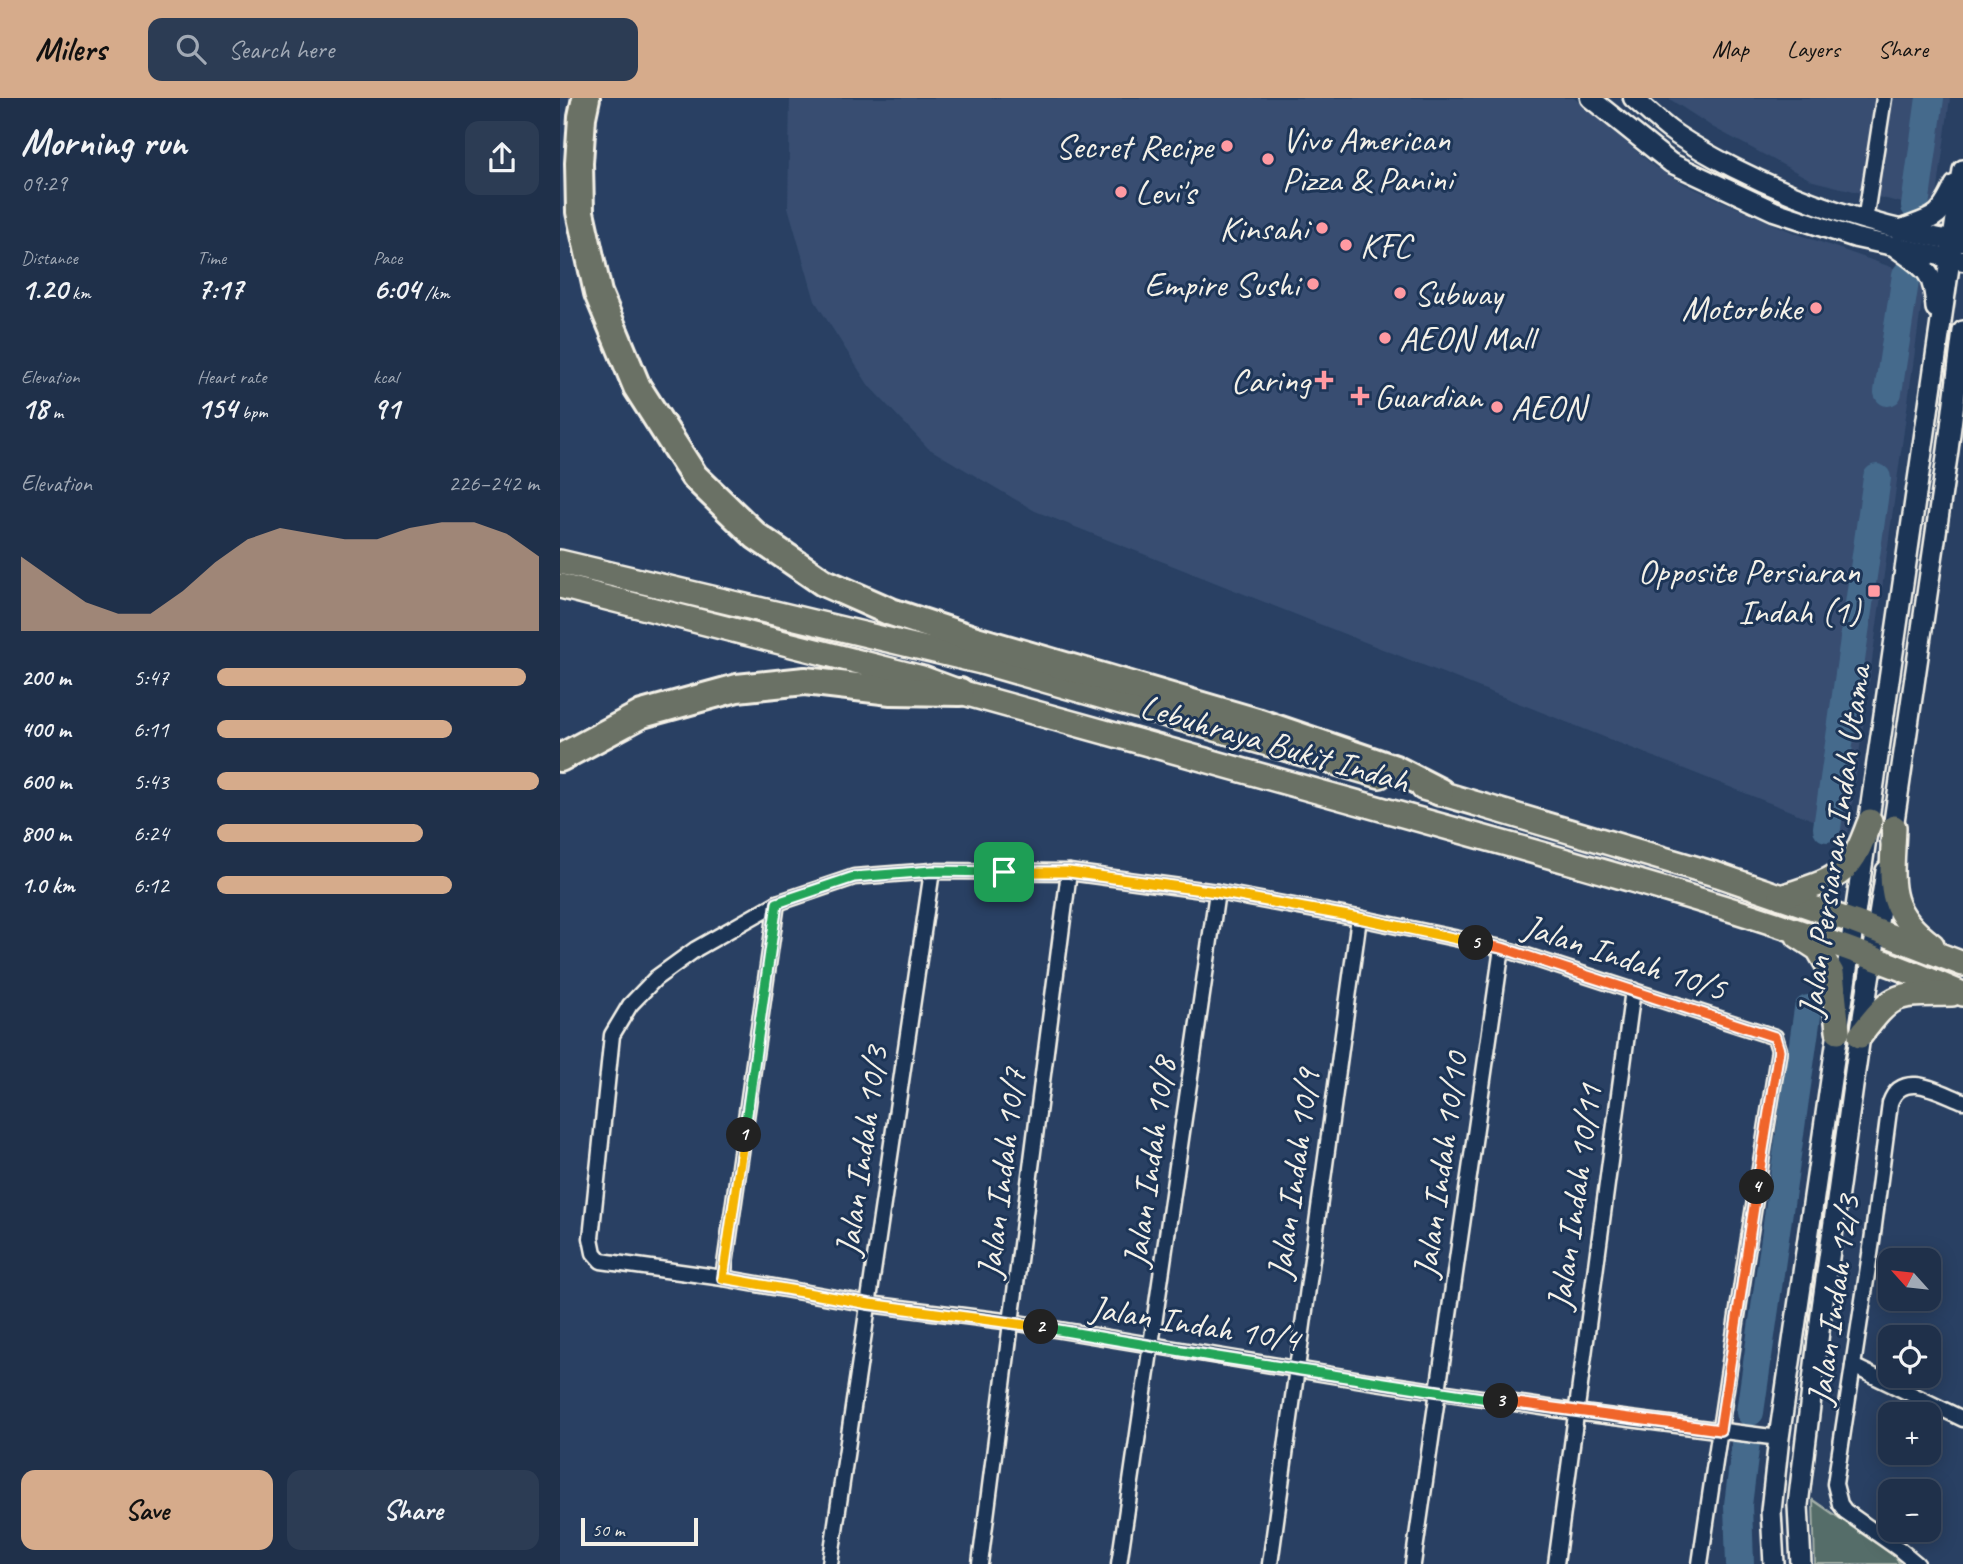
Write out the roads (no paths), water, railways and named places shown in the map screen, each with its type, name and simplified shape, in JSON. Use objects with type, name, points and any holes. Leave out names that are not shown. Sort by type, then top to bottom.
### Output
[{"type":"highway","points":[[586,98],[579,163],[580,212],[598,293],[637,387],[694,476],[756,536],[822,582],[891,612],[976,640],[1257,722],[1395,769],[1440,792]]},
{"type":"highway","name":"Lebuhraya Bukit Indah","points":[[560,562],[981,662],[1440,792],[1718,875],[1854,922],[1958,962]]},
{"type":"highway","name":"Lebuhraya Bukit Indah","points":[[560,586],[922,678],[960,692],[1469,833],[1781,924],[1873,956],[1963,994]]},
{"type":"highway","points":[[560,758],[642,714],[737,688],[805,681],[891,691],[960,692]]},
{"type":"highway","points":[[1781,897],[1831,879],[1844,870],[1853,859],[1870,821]]},
{"type":"highway","points":[[1894,827],[1894,901],[1915,933],[1958,962]]},
{"type":"highway","points":[[1781,924],[1818,949],[1832,973],[1849,1034],[1889,1001],[1903,995],[1963,994]]},
{"type":"main road","points":[[1938,340],[1935,286],[1899,239],[1942,211],[1963,169]]},
{"type":"main road","name":"Jalan Persiaran Indah Utama","points":[[1801,1564],[1798,1505],[1821,1315],[1849,1034],[1854,922],[1938,340],[1957,250],[1963,169]]},
{"type":"main road","name":"Jalan Persiaran Indah Utama","points":[[1774,1564],[1771,1511],[1779,1438],[1849,1034],[1873,956],[1894,827],[1963,336]]},
{"type":"main road","points":[[1798,1505],[1792,1471],[1779,1438],[1802,1387],[1821,1315]]},
{"type":"street","points":[[1590,98],[1671,163],[1805,222],[1957,250]]},
{"type":"street","points":[[1633,98],[1671,130],[1716,159],[1776,188],[1865,221],[1899,239]]},
{"type":"street","points":[[1865,221],[1884,98]]},
{"type":"street","name":"Jalan Indah 10/5","points":[[601,1261],[594,1253],[592,1238],[612,1035],[629,1005],[656,978],[696,949],[777,903],[854,877],[932,871],[1069,872],[1217,892],[1502,948],[1775,1037],[1779,1050],[1720,1430]]},
{"type":"street","name":"Jalan Indah 10/3","points":[[830,1564],[932,871]]},
{"type":"street","name":"Jalan Indah 10/7","points":[[980,1564],[1069,872]]},
{"type":"street","name":"Jalan Indah 10/8","points":[[1119,1564],[1153,1347],[1217,892]]},
{"type":"street","points":[[723,1278],[777,903]]},
{"type":"street","name":"Jalan Indah 10/9","points":[[1270,1564],[1359,918]]},
{"type":"street","name":"Jalan Indah 10/10","points":[[1413,1564],[1502,948]]},
{"type":"street","name":"Jalan Indah 10/11","points":[[1556,1564],[1633,990]]},
{"type":"street","name":"Jalan Indah 12/3","points":[[1917,1564],[1857,1521],[1840,1504],[1835,1484],[1893,1094],[1899,1088],[1917,1084],[1963,1101]]},
{"type":"street","name":"Jalan Indah 10/4","points":[[601,1261],[723,1278],[869,1304],[1012,1322],[1296,1370],[1575,1412],[1779,1438]]},
{"type":"street","points":[[1853,1366],[1963,1419]]},
{"type":"street","points":[[1700,1564],[1720,1430]]},
{"type":"waterway","points":[[1915,206],[1930,98]]},
{"type":"waterway","points":[[1888,392],[1906,275]]},
{"type":"waterway","points":[[1827,828],[1877,478]]},
{"type":"waterway","points":[[1750,1412],[1808,1009]]},
{"type":"waterway","points":[[1740,1564],[1738,1505],[1746,1442]]},
{"type":"place","name":"Secret Recipe","points":[[1227,146]]},
{"type":"place","name":"Vivo American Pizza & Panini","points":[[1268,159]]},
{"type":"place","name":"Levi's","points":[[1121,192]]},
{"type":"place","name":"Kinsahi","points":[[1322,228]]},
{"type":"place","name":"KFC","points":[[1346,245]]},
{"type":"place","name":"Empire Sushi","points":[[1313,284]]},
{"type":"place","name":"Subway","points":[[1400,293]]},
{"type":"place","name":"Motorbike","points":[[1816,308]]},
{"type":"place","name":"AEON Mall","points":[[1385,338]]},
{"type":"place","name":"Caring","points":[[1324,380]]},
{"type":"place","name":"Guardian","points":[[1360,396]]},
{"type":"place","name":"AEON","points":[[1497,407]]},
{"type":"place","name":"Opposite Persiaran Indah (1)","points":[[1874,591]]}]
